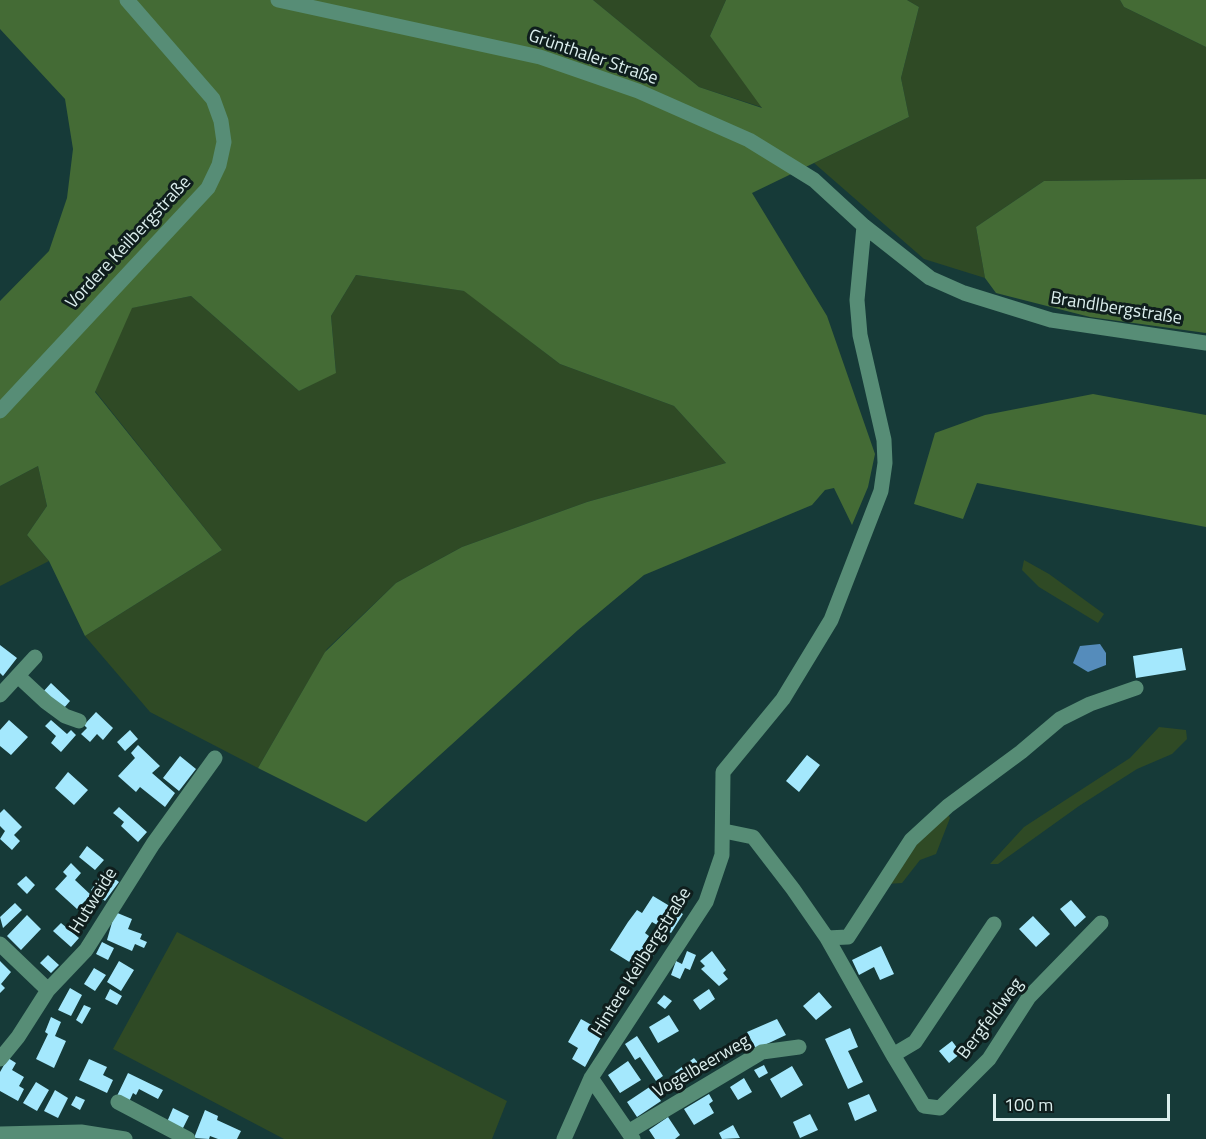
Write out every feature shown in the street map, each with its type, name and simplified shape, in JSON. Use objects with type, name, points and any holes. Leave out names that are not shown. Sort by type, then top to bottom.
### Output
[{"type":"street","name":"Vordere Keilbergstraße","points":[[0,411],[208,188],[219,165],[224,142],[221,121],[213,99],[127,0]]},
{"type":"street","name":"Grünthaler Straße","points":[[278,0],[540,57],[638,91],[750,140],[814,180],[864,226]]},
{"type":"street","name":"Brandlbergstraße","points":[[864,226],[930,278],[964,293],[1051,320],[1206,343]]},
{"type":"street","name":"Hintere Keilbergstraße","points":[[564,1139],[591,1078],[706,902],[722,855],[723,772],[783,699],[831,620],[880,490],[885,463],[884,440],[860,335],[857,300],[864,226]]},
{"type":"street","points":[[0,695],[35,657]]},
{"type":"street","points":[[18,676],[59,711],[79,721]]},
{"type":"street","points":[[827,938],[848,937],[911,840],[948,806],[1021,752],[1060,719],[1090,704],[1136,688]]},
{"type":"street","name":"Hutweide","points":[[0,1059],[18,1037],[48,990],[86,950],[153,844],[215,758]]},
{"type":"street","name":"Bergfeldweg","points":[[724,831],[753,837],[827,938],[924,1106],[940,1108],[989,1059],[1029,997],[1101,923]]},
{"type":"street","points":[[893,1055],[915,1042],[994,924]]},
{"type":"street","points":[[0,944],[48,990]]},
{"type":"street","name":"Vogelbeerweg","points":[[631,1136],[762,1052],[799,1047]]},
{"type":"street","points":[[591,1078],[631,1136]]},
{"type":"street","points":[[118,1102],[188,1139]]},
{"type":"street","points":[[0,1134],[80,1135],[125,1139]]},
{"type":"green space","points":[[0,0],[593,0],[699,87],[762,108],[710,36],[726,0],[907,0],[919,7],[901,78],[909,117],[752,193],[827,316],[875,454],[868,487],[852,525],[834,488],[825,490],[812,505],[644,575],[578,630],[366,822],[258,768],[325,652],[396,583],[462,547],[587,502],[726,463],[674,406],[560,364],[464,291],[356,275],[331,316],[336,373],[299,391],[191,296],[132,308],[95,392],[222,550],[85,636],[49,561],[27,535],[47,506],[38,466],[0,486],[0,301],[49,251],[67,198],[73,149],[65,99],[0,29]]},
{"type":"green space","points":[[593,0],[726,0],[710,36],[764,108],[699,87]]},
{"type":"green space","points":[[907,0],[1120,0],[1124,7],[1206,47],[1206,179],[1044,181],[976,227],[985,278],[924,259],[814,163],[909,117],[901,78],[919,7]]},
{"type":"green space","points":[[1120,0],[1206,0],[1206,47],[1124,7]]},
{"type":"green space","points":[[1206,179],[1206,333],[1090,317],[996,293],[985,278],[976,227],[1044,181]]},
{"type":"green space","points":[[356,275],[465,291],[560,364],[674,406],[726,463],[587,502],[462,547],[396,583],[327,649],[258,768],[150,712],[85,636],[222,550],[95,391],[131,308],[191,296],[299,391],[336,372],[331,316]]},
{"type":"green space","points":[[1093,394],[1206,415],[1206,527],[977,483],[963,519],[914,504],[935,433],[985,415]]},
{"type":"green space","points":[[38,466],[47,506],[27,535],[49,561],[0,586],[0,486]]},
{"type":"green space","points":[[1024,560],[1049,574],[1104,614],[1098,623],[1039,587],[1022,570]]},
{"type":"green space","points":[[1159,727],[1186,730],[1187,739],[1172,754],[1137,769],[1079,806],[998,864],[990,864],[1024,827],[1130,758]]},
{"type":"green space","points":[[947,812],[950,818],[936,854],[920,860],[902,883],[886,884],[919,841]]},
{"type":"green space","points":[[177,932],[507,1101],[492,1139],[284,1139],[113,1049]]},
{"type":"water","points":[[1100,644],[1106,653],[1106,665],[1088,672],[1073,663],[1080,646]]},
{"type":"building","points":[[0,645],[17,658],[3,676],[0,673]]},
{"type":"building","points":[[1182,648],[1186,670],[1136,678],[1133,656]]},
{"type":"building","points":[[51,683],[70,701],[64,708],[42,693]]},
{"type":"building","points":[[96,712],[113,728],[103,740],[97,734],[90,742],[81,734],[87,728],[84,725]]},
{"type":"building","points":[[9,720],[28,737],[11,755],[0,746],[0,730]]},
{"type":"building","points":[[51,720],[67,734],[71,730],[76,735],[61,752],[51,743],[56,736],[45,726]]},
{"type":"building","points":[[130,730],[138,739],[125,751],[117,742]]},
{"type":"building","points":[[138,745],[160,766],[152,773],[175,793],[165,807],[140,787],[136,792],[118,776],[135,758],[131,753]]},
{"type":"building","points":[[807,755],[820,765],[799,792],[786,781]]},
{"type":"building","points":[[180,756],[196,769],[179,791],[163,778]]},
{"type":"building","points":[[68,772],[88,790],[74,805],[55,788]]},
{"type":"building","points":[[119,807],[147,832],[138,842],[121,826],[124,822],[113,813]]},
{"type":"building","points":[[4,809],[22,827],[14,835],[20,841],[12,850],[0,839],[5,831],[0,826],[0,813]]},
{"type":"building","points":[[87,846],[104,860],[95,870],[79,857]]},
{"type":"building","points":[[71,863],[81,873],[75,880],[91,895],[77,909],[55,889],[67,876],[63,872]]},
{"type":"building","points":[[104,871],[119,882],[105,901],[91,890]]},
{"type":"building","points":[[26,876],[35,885],[27,894],[17,884]]},
{"type":"building","points":[[653,896],[683,914],[671,933],[652,922],[645,933],[649,936],[642,947],[654,954],[644,971],[610,950],[637,910],[642,913]]},
{"type":"building","points":[[1071,900],[1086,917],[1075,927],[1060,909]]},
{"type":"building","points":[[15,903],[22,910],[3,928],[0,917]]},
{"type":"building","points":[[115,912],[132,919],[128,929],[142,934],[140,939],[147,942],[144,948],[135,944],[132,951],[107,940]]},
{"type":"building","points":[[27,915],[41,929],[21,950],[7,936]]},
{"type":"building","points":[[1033,916],[1050,934],[1036,947],[1019,929]]},
{"type":"building","points":[[61,923],[79,938],[71,947],[53,931]]},
{"type":"building","points":[[102,942],[114,948],[108,960],[96,954]]},
{"type":"building","points":[[881,946],[894,974],[880,980],[874,967],[859,975],[852,960]]},
{"type":"building","points":[[687,951],[696,955],[690,970],[685,968],[680,979],[671,975],[676,961],[682,964]]},
{"type":"building","points":[[712,951],[726,970],[723,973],[728,979],[719,986],[701,969],[705,966],[700,961]]},
{"type":"building","points":[[48,955],[59,965],[51,973],[40,963]]},
{"type":"building","points":[[0,961],[11,972],[1,984],[5,988],[0,993]]},
{"type":"building","points":[[119,961],[134,970],[121,991],[107,982]]},
{"type":"building","points":[[94,968],[106,975],[95,991],[84,984]]},
{"type":"building","points":[[70,988],[82,995],[71,1016],[58,1010]]},
{"type":"building","points":[[110,989],[122,996],[117,1005],[105,999]]},
{"type":"building","points":[[709,989],[715,999],[700,1010],[693,1000]]},
{"type":"building","points":[[819,992],[832,1007],[816,1020],[803,1006]]},
{"type":"building","points":[[664,995],[672,1001],[665,1009],[657,1003]]},
{"type":"building","points":[[84,1005],[91,1008],[82,1024],[76,1020]]},
{"type":"building","points":[[669,1015],[679,1031],[658,1043],[649,1027]]},
{"type":"building","points":[[51,1017],[61,1022],[55,1036],[66,1041],[54,1068],[36,1059],[48,1034],[45,1032]]},
{"type":"building","points":[[581,1019],[604,1032],[585,1067],[572,1059],[578,1048],[568,1042]]},
{"type":"building","points":[[777,1019],[786,1035],[756,1049],[747,1032]]},
{"type":"building","points":[[850,1028],[858,1047],[848,1051],[863,1082],[848,1089],[825,1039]]},
{"type":"building","points":[[637,1036],[663,1076],[656,1081],[640,1057],[635,1060],[625,1044]]},
{"type":"building","points":[[952,1041],[961,1053],[949,1063],[939,1051]]},
{"type":"building","points":[[734,1042],[739,1051],[729,1056],[725,1047]]},
{"type":"building","points":[[8,1058],[16,1063],[12,1070],[24,1077],[19,1086],[24,1089],[18,1101],[0,1091],[0,1072]]},
{"type":"building","points":[[694,1058],[704,1070],[685,1085],[675,1072]]},
{"type":"building","points":[[89,1059],[107,1067],[103,1075],[113,1080],[107,1093],[79,1080]]},
{"type":"building","points":[[628,1061],[641,1080],[620,1093],[608,1075]]},
{"type":"building","points":[[764,1065],[768,1073],[759,1078],[754,1070]]},
{"type":"building","points":[[792,1066],[803,1085],[781,1098],[770,1079]]},
{"type":"building","points":[[128,1073],[163,1090],[158,1099],[139,1089],[136,1095],[133,1093],[128,1104],[116,1098]]},
{"type":"building","points":[[744,1078],[752,1092],[738,1100],[730,1087]]},
{"type":"building","points":[[36,1082],[49,1090],[37,1111],[23,1103]]},
{"type":"building","points":[[651,1086],[661,1101],[637,1117],[627,1102]]},
{"type":"building","points":[[55,1090],[68,1098],[58,1118],[44,1111]]},
{"type":"building","points":[[709,1094],[713,1101],[709,1104],[714,1113],[694,1125],[684,1109]]},
{"type":"building","points":[[869,1094],[877,1111],[855,1121],[848,1103]]},
{"type":"building","points":[[76,1096],[85,1100],[80,1110],[71,1105]]},
{"type":"building","points":[[173,1108],[189,1116],[182,1130],[167,1122]]},
{"type":"building","points":[[205,1110],[218,1116],[217,1120],[241,1131],[237,1139],[218,1139],[210,1136],[209,1139],[194,1138]]},
{"type":"building","points":[[810,1114],[818,1130],[800,1138],[793,1122]]},
{"type":"building","points":[[668,1117],[680,1135],[675,1139],[655,1139],[649,1130]]},
{"type":"building","points":[[733,1125],[740,1138],[722,1139],[719,1133]]}]
